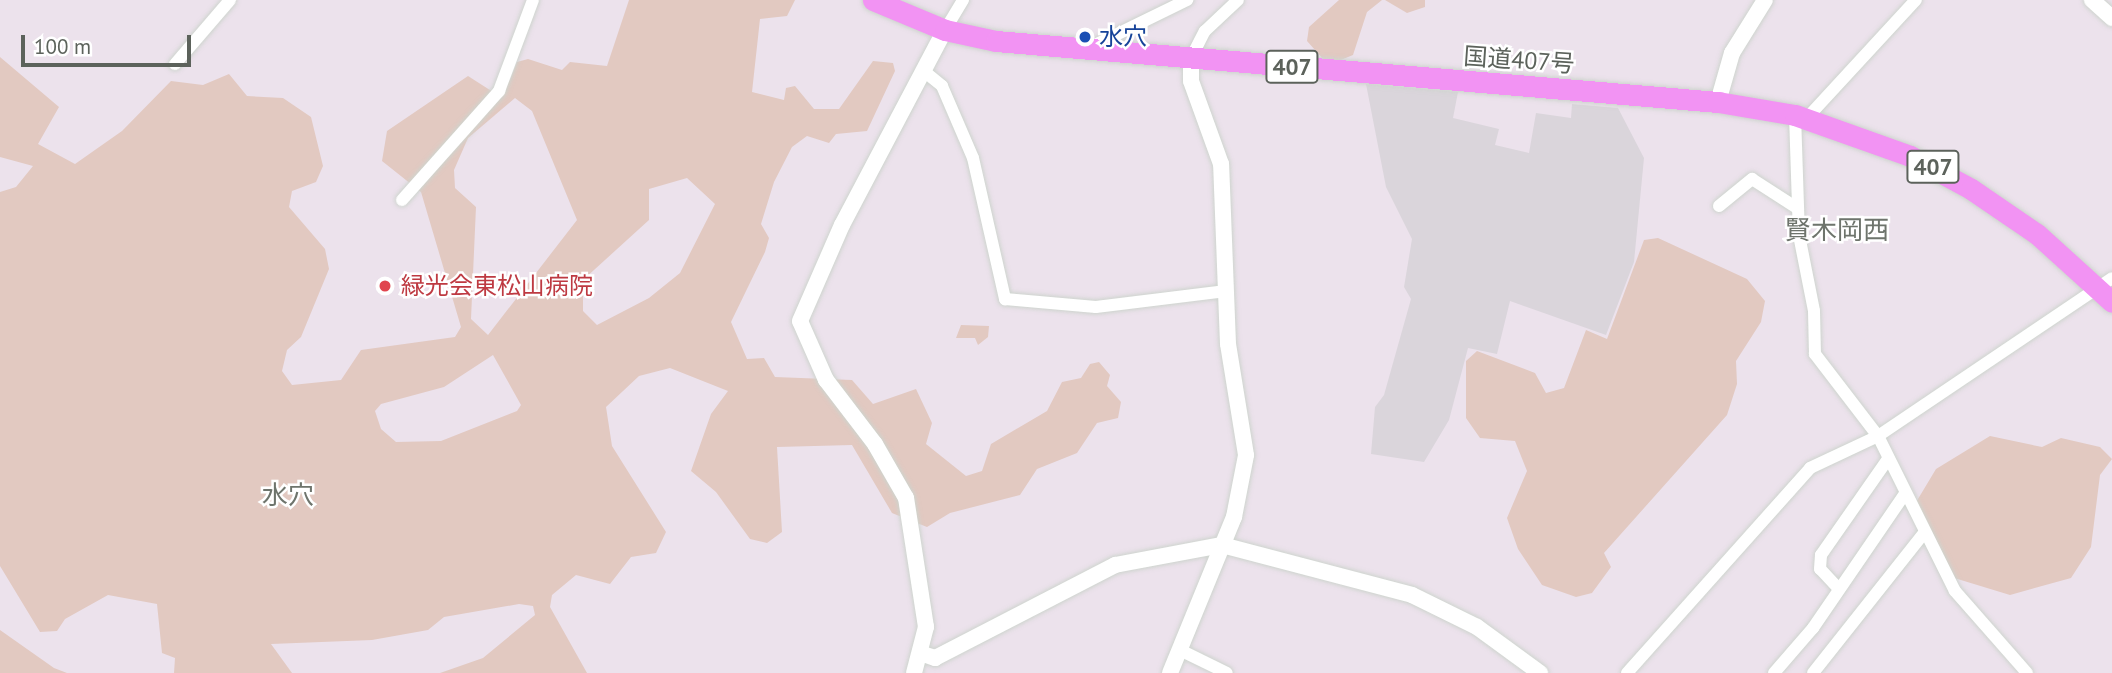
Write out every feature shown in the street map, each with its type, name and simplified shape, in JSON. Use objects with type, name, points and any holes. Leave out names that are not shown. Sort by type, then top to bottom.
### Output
[{"type":"highway","name":"国道407号","points":[[873,0],[945,30],[1083,50],[1718,102],[1801,117],[1910,156],[1971,189],[2108,290]]},
{"type":"street","points":[[175,64],[230,0]]},
{"type":"street","points":[[402,200],[499,91],[533,0]]},
{"type":"street","points":[[914,673],[923,654],[926,627],[906,498],[876,444],[826,380],[800,321],[842,225],[963,0]]},
{"type":"street","points":[[1083,50],[1187,0]]},
{"type":"street","points":[[1170,673],[1240,498],[1246,456],[1226,291],[1221,164],[1191,81],[1191,58],[1205,31],[1238,0]]},
{"type":"street","points":[[1718,102],[1729,60],[1765,0]]},
{"type":"street","points":[[1916,0],[1801,117],[1797,208],[1815,354],[1878,436],[1924,533],[1977,622],[2027,673]]},
{"type":"street","points":[[2092,0],[2112,18]]},
{"type":"street","points":[[925,72],[942,86],[973,158],[1005,299],[1096,307],[1226,291]]},
{"type":"street","points":[[1719,206],[1752,179],[1797,208]]},
{"type":"street","points":[[1627,673],[1810,468],[1878,436],[2108,290]]},
{"type":"street","points":[[1838,588],[1820,569],[1821,555],[1888,459]]},
{"type":"street","points":[[1781,671],[1904,495]]},
{"type":"street","points":[[1813,673],[1924,533]]},
{"type":"street","points":[[923,654],[935,658],[1115,565],[1222,545],[1412,595],[1477,627],[1540,673]]},
{"type":"street","points":[[1180,650],[1227,673]]},
{"type":"shaded area","points":[[629,0],[795,0],[787,16],[760,19],[752,92],[784,100],[786,88],[795,86],[814,109],[839,109],[873,61],[893,63],[895,71],[867,131],[836,134],[829,143],[807,136],[792,147],[774,182],[761,224],[769,238],[765,252],[731,322],[747,359],[764,358],[775,377],[852,380],[873,404],[916,389],[932,423],[926,444],[966,476],[982,471],[991,444],[1047,411],[1062,382],[1081,378],[1090,364],[1099,362],[1110,375],[1107,386],[1121,402],[1118,418],[1097,423],[1077,453],[1037,469],[1020,495],[950,513],[927,527],[892,513],[852,445],[777,447],[782,532],[767,543],[750,539],[716,492],[691,471],[711,414],[728,391],[670,368],[639,376],[606,407],[612,446],[666,532],[656,553],[631,557],[610,584],[576,575],[552,595],[550,607],[587,673],[440,673],[483,658],[535,615],[533,606],[519,604],[444,617],[428,630],[372,640],[271,644],[292,673],[174,673],[175,658],[162,653],[157,604],[108,595],[65,619],[57,631],[40,632],[0,566],[0,192],[16,187],[33,166],[0,157],[0,57],[59,107],[38,144],[75,164],[122,131],[171,81],[203,85],[229,74],[247,96],[283,98],[311,117],[323,166],[316,182],[292,191],[289,207],[325,249],[329,269],[301,337],[287,350],[282,371],[292,385],[341,380],[361,350],[455,337],[461,327],[421,192],[382,161],[387,131],[468,76],[493,92],[510,80],[517,62],[528,59],[562,70],[570,62],[607,66]],"holes":[[[515,98],[532,111],[577,220],[488,335],[471,319],[476,207],[455,188],[454,170],[468,138]],[[687,178],[715,204],[680,273],[649,298],[597,325],[583,311],[583,280],[649,220],[649,189]],[[493,355],[521,405],[517,411],[441,441],[396,442],[381,429],[375,411],[381,404],[444,387]]]},
{"type":"shaded area","points":[[1339,0],[1382,0],[1367,12],[1353,55],[1338,61],[1323,59],[1307,41],[1309,27]]},
{"type":"shaded area","points":[[1385,0],[1425,0],[1425,7],[1407,13]]},
{"type":"shaded area","points":[[1366,84],[1458,92],[1453,118],[1499,129],[1495,145],[1529,153],[1536,113],[1571,118],[1572,104],[1618,108],[1644,158],[1634,262],[1606,335],[1510,301],[1497,354],[1468,348],[1449,420],[1424,462],[1371,454],[1375,407],[1384,395],[1411,299],[1404,287],[1412,239],[1386,187]]},
{"type":"shaded area","points":[[1658,238],[1747,279],[1765,301],[1761,322],[1736,361],[1737,384],[1727,415],[1604,553],[1611,567],[1592,593],[1576,597],[1542,585],[1518,549],[1507,518],[1527,471],[1515,441],[1480,438],[1466,418],[1466,361],[1477,351],[1535,373],[1546,393],[1564,388],[1586,330],[1607,339],[1644,240]]},
{"type":"shaded area","points":[[961,325],[989,326],[988,337],[978,345],[975,338],[956,338]]},
{"type":"shaded area","points":[[1990,436],[2042,447],[2061,438],[2100,447],[2112,459],[2100,475],[2091,547],[2071,578],[2010,595],[1951,577],[1915,504],[1936,469]]},
{"type":"shaded area","points":[[0,630],[54,668],[67,673],[0,673]]},
{"type":"place","name":"水穴","points":[[1085,37]]},
{"type":"place","name":"緑光会東松山病院","points":[[385,286]]},
{"type":"district","name":"賢木岡西","points":[[1837,230]]},
{"type":"district","name":"水穴","points":[[288,495]]}]
